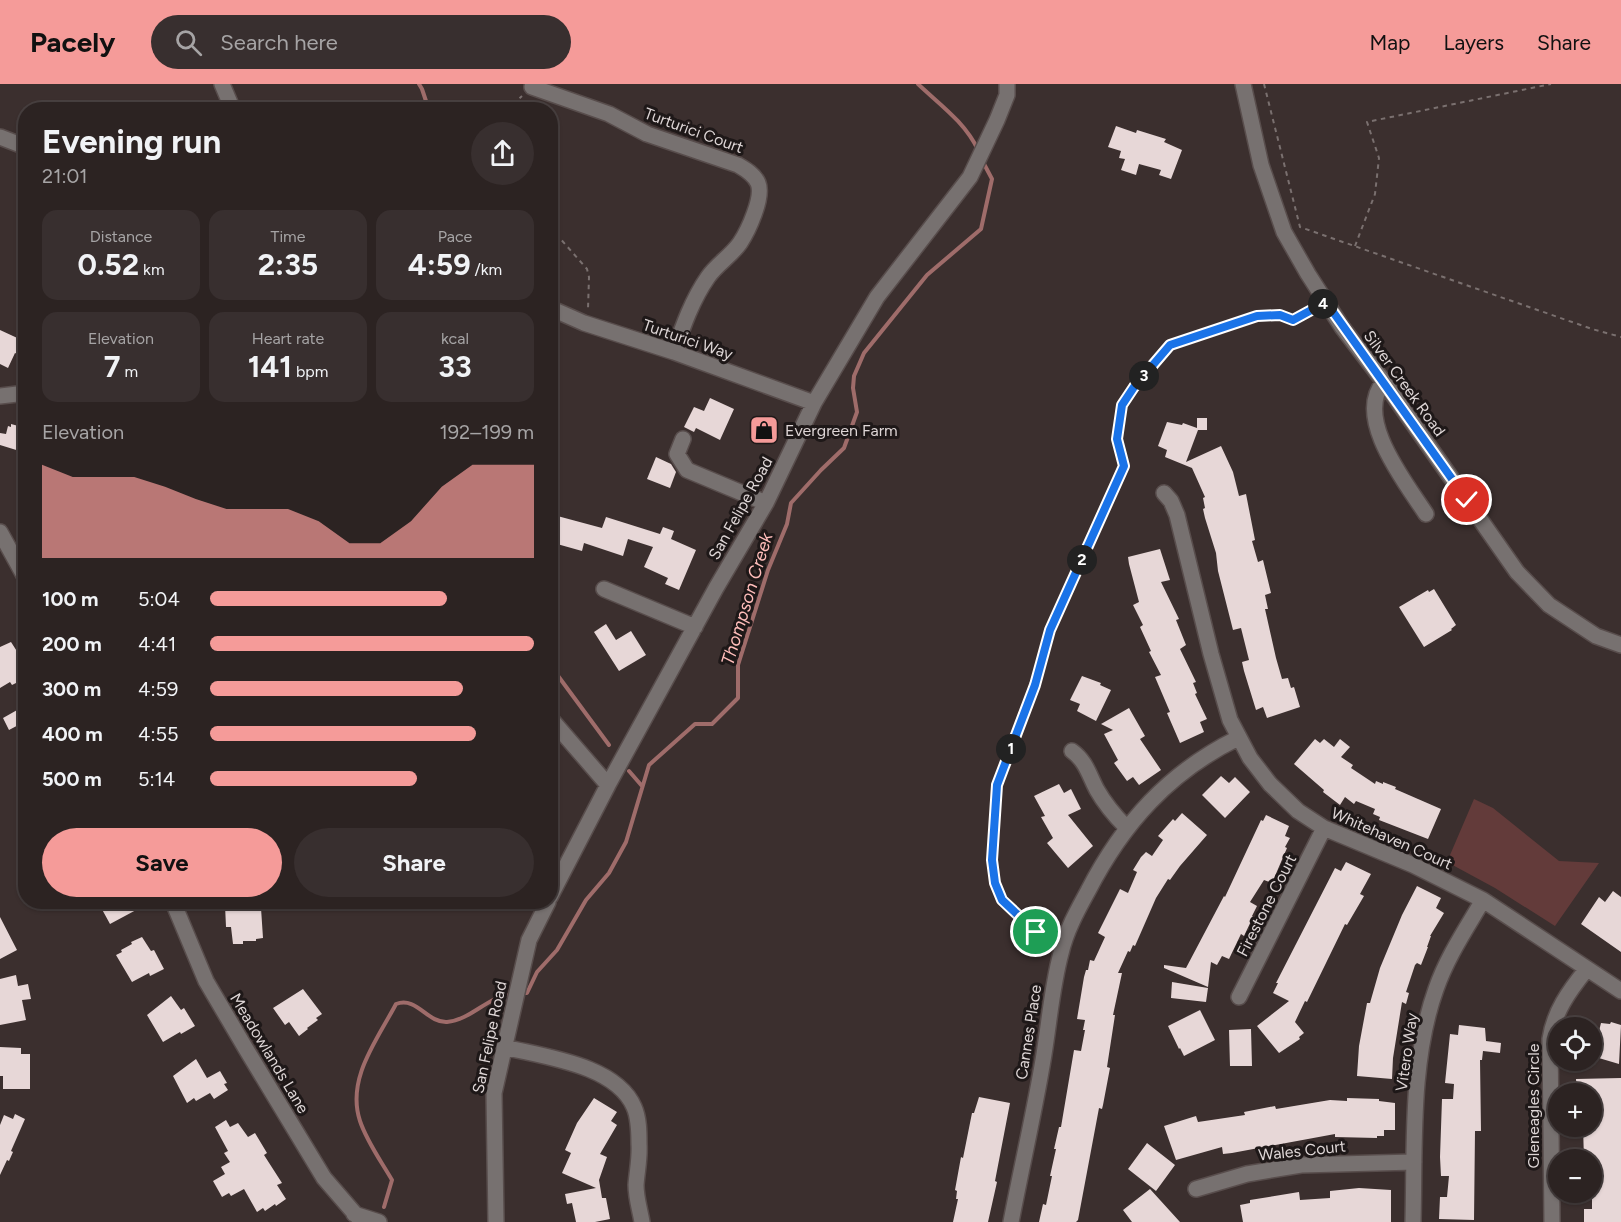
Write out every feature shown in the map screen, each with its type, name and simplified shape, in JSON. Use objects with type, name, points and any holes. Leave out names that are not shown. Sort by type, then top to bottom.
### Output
[{"type":"street","points":[[222,84],[230,102]]},
{"type":"street","name":"San Felipe Road","points":[[558,882],[608,785],[766,503],[814,403],[877,297],[970,177],[997,120],[1006,95],[1007,84]]},
{"type":"street","name":"Silver Creek Road","points":[[1242,84],[1261,165],[1284,232],[1326,302],[1517,572],[1549,605],[1596,636],[1621,645]]},
{"type":"street","name":"Turturici Court","points":[[532,87],[609,114],[647,134],[738,165],[749,171],[758,183],[759,195],[748,228],[740,243],[708,277],[695,300],[674,352]]},
{"type":"street","points":[[0,137],[18,144]]},
{"type":"street","name":"Turturici Way","points":[[558,312],[584,323],[674,352],[814,403]]},
{"type":"street","points":[[1384,382],[1377,391],[1374,405],[1380,433],[1388,454],[1426,514]]},
{"type":"street","points":[[0,396],[18,394]]},
{"type":"street","points":[[683,439],[677,454],[687,470],[766,503]]},
{"type":"street","name":"Whitehaven Court","points":[[1164,493],[1171,501],[1177,515],[1220,689],[1238,738],[1270,784],[1298,811],[1324,828],[1397,857],[1483,900],[1586,970]]},
{"type":"street","points":[[2,538],[18,565]]},
{"type":"street","points":[[604,589],[695,627]]},
{"type":"street","points":[[558,727],[608,785]]},
{"type":"street","name":"Cannes Place","points":[[1011,1222],[1043,1064],[1050,1001],[1060,954],[1075,914],[1102,863],[1126,827],[1182,772],[1216,748],[1238,738]]},
{"type":"street","points":[[1072,751],[1084,761],[1095,788],[1110,810],[1126,827]]},
{"type":"street","name":"Firestone Court","points":[[1239,997],[1324,828]]},
{"type":"street","name":"Vitero Way","points":[[1413,1222],[1418,1084],[1426,1021],[1444,968],[1483,900]]},
{"type":"street","name":"Meadowlands Lane","points":[[176,909],[206,981],[324,1178],[358,1218],[379,1222]]},
{"type":"street","name":"San Felipe Road","points":[[496,1222],[494,1093],[529,940],[544,909]]},
{"type":"street","points":[[1586,970],[1621,991]]},
{"type":"street","name":"Gleneagles Circle","points":[[1552,1222],[1551,1032],[1555,1018],[1568,993],[1586,970]]},
{"type":"street","points":[[504,1047],[594,1071],[622,1089],[632,1103],[636,1115],[640,1151],[637,1195],[642,1222]]},
{"type":"street","name":"Wales Court","points":[[1196,1189],[1247,1174],[1302,1165],[1414,1162]]},
{"type":"path","points":[[1264,84],[1300,226],[1592,329],[1621,337]]},
{"type":"path","points":[[1355,246],[1375,194],[1379,158],[1367,122],[1551,84]]},
{"type":"path","points":[[515,102],[532,87]]},
{"type":"path","points":[[558,236],[587,268],[590,292],[584,323]]},
{"type":"path","points":[[1060,954],[1050,948],[1002,900],[995,883],[992,860],[997,785],[1035,685],[1050,630],[1124,466],[1117,439],[1122,405],[1134,387],[1170,345],[1257,316],[1280,315],[1293,320],[1326,302]]},
{"type":"shaded area","points":[[1474,799],[1493,808],[1559,861],[1599,863],[1555,926],[1495,888],[1447,862]]},
{"type":"building","points":[[1116,126],[1166,139],[1164,142],[1182,150],[1171,179],[1159,175],[1161,170],[1139,164],[1136,175],[1121,170],[1125,159],[1119,158],[1121,151],[1108,147]]},
{"type":"building","points":[[0,330],[18,338],[18,354],[15,353],[8,368],[0,364]]},
{"type":"building","points":[[710,398],[734,409],[720,440],[696,428],[694,432],[684,427],[694,407],[704,411]]},
{"type":"building","points":[[1197,418],[1207,418],[1207,430],[1198,430],[1186,462],[1221,446],[1233,472],[1239,496],[1246,494],[1255,540],[1252,541],[1258,562],[1263,560],[1271,593],[1265,595],[1268,609],[1265,609],[1276,658],[1282,679],[1288,678],[1291,688],[1294,687],[1300,707],[1267,718],[1263,707],[1256,710],[1244,671],[1242,662],[1249,660],[1241,628],[1233,630],[1218,571],[1216,553],[1203,509],[1205,508],[1203,498],[1205,497],[1192,468],[1165,457],[1167,450],[1158,446],[1167,422],[1182,425],[1183,423],[1197,428]]},
{"type":"building","points":[[11,424],[18,426],[18,451],[0,445],[0,433],[6,434],[8,426],[11,427]]},
{"type":"building","points":[[656,457],[671,464],[676,472],[670,488],[647,479]]},
{"type":"building","points":[[558,516],[602,528],[606,517],[660,534],[663,527],[674,531],[671,539],[696,550],[679,590],[665,584],[668,578],[644,567],[653,547],[628,539],[623,556],[584,543],[582,551],[558,544]]},
{"type":"building","points":[[1160,549],[1170,580],[1161,582],[1179,619],[1176,620],[1186,645],[1180,649],[1196,682],[1193,683],[1197,693],[1195,694],[1207,719],[1200,722],[1204,732],[1180,743],[1155,677],[1161,675],[1149,652],[1151,651],[1140,627],[1143,625],[1133,605],[1139,602],[1128,557]]},
{"type":"building","points":[[1434,589],[1456,625],[1452,630],[1424,647],[1399,607],[1428,590],[1429,592]]},
{"type":"building","points":[[606,624],[616,640],[631,631],[646,655],[619,671],[594,632]]},
{"type":"building","points":[[11,642],[18,653],[18,682],[12,685],[10,682],[0,688],[0,647]]},
{"type":"building","points":[[1082,676],[1101,683],[1100,685],[1111,690],[1096,721],[1077,711],[1080,704],[1070,700]]},
{"type":"building","points":[[1129,708],[1145,736],[1140,739],[1161,770],[1139,785],[1133,777],[1127,781],[1114,763],[1118,760],[1104,734],[1113,730],[1101,724]]},
{"type":"building","points":[[18,710],[18,725],[9,730],[3,718]]},
{"type":"building","points":[[1315,739],[1320,743],[1324,739],[1334,747],[1340,739],[1350,747],[1341,757],[1353,765],[1351,768],[1375,784],[1376,781],[1383,784],[1383,782],[1441,809],[1428,839],[1379,820],[1380,817],[1373,814],[1375,809],[1356,801],[1354,804],[1345,797],[1340,805],[1323,792],[1324,790],[1294,764]]},
{"type":"building","points":[[1221,776],[1229,783],[1235,777],[1250,792],[1225,818],[1202,795]]},
{"type":"building","points":[[1059,784],[1064,793],[1071,789],[1081,809],[1068,815],[1093,846],[1068,868],[1047,843],[1053,838],[1041,817],[1045,816],[1034,796]]},
{"type":"building","points":[[1182,813],[1207,835],[1170,880],[1168,879],[1156,898],[1135,946],[1133,945],[1130,952],[1128,951],[1118,973],[1122,973],[1113,1015],[1115,1015],[1107,1067],[1110,1068],[1102,1109],[1099,1108],[1078,1220],[1076,1222],[1039,1222],[1043,1204],[1046,1205],[1052,1176],[1050,1176],[1056,1149],[1054,1149],[1059,1127],[1061,1127],[1074,1050],[1081,1051],[1085,1030],[1083,1030],[1085,1020],[1077,1019],[1084,977],[1090,960],[1094,961],[1105,937],[1098,933],[1120,889],[1128,893],[1137,872],[1133,870],[1141,857],[1146,852],[1152,856],[1163,840],[1158,836],[1173,819],[1175,821]]},
{"type":"building","points":[[1266,815],[1289,826],[1285,836],[1290,838],[1272,883],[1264,880],[1250,902],[1257,906],[1253,917],[1244,936],[1241,934],[1229,959],[1222,956],[1217,965],[1211,962],[1208,987],[1164,968],[1164,965],[1186,968],[1225,897],[1261,820],[1263,821]]},
{"type":"building","points":[[1346,862],[1371,874],[1360,894],[1364,896],[1347,925],[1345,924],[1295,1022],[1304,1033],[1299,1037],[1300,1039],[1279,1053],[1257,1026],[1289,1001],[1273,993],[1278,983],[1276,983],[1335,868],[1341,871]]},
{"type":"building","points":[[1417,886],[1441,898],[1436,908],[1444,913],[1430,936],[1421,965],[1417,963],[1415,965],[1406,992],[1409,993],[1406,1004],[1402,1002],[1392,1079],[1357,1076],[1359,1046],[1367,1003],[1370,1003],[1380,968]]},
{"type":"building","points":[[1613,891],[1621,897],[1621,952],[1581,924],[1599,897],[1605,902]]},
{"type":"building","points":[[102,909],[138,909],[110,924]]},
{"type":"building","points":[[225,909],[261,909],[263,938],[256,939],[256,941],[243,941],[243,944],[233,944],[231,927],[226,927]]},
{"type":"building","points":[[0,917],[17,950],[0,959]]},
{"type":"building","points":[[142,937],[151,951],[154,950],[164,969],[150,976],[149,973],[132,982],[116,955],[132,944],[131,942]]},
{"type":"building","points":[[16,975],[18,986],[28,984],[31,999],[22,1000],[26,1020],[0,1025],[0,979]]},
{"type":"building","points":[[1172,982],[1208,988],[1206,1002],[1171,998]]},
{"type":"building","points":[[303,989],[322,1014],[299,1036],[289,1022],[285,1025],[273,1008]]},
{"type":"building","points":[[171,996],[181,1010],[184,1008],[195,1026],[163,1042],[147,1015]]},
{"type":"building","points":[[1200,1010],[1215,1040],[1184,1056],[1168,1026]]},
{"type":"building","points":[[1611,1022],[1621,1025],[1619,1064],[1602,1059],[1602,1023],[1610,1024]]},
{"type":"building","points":[[1459,1025],[1485,1028],[1486,1041],[1501,1043],[1500,1053],[1483,1051],[1482,1060],[1480,1060],[1481,1131],[1475,1131],[1474,1220],[1439,1219],[1440,1197],[1447,1197],[1449,1176],[1441,1176],[1442,1099],[1453,1099],[1454,1084],[1445,1083],[1450,1034],[1458,1035]]},
{"type":"building","points":[[1251,1029],[1252,1066],[1230,1066],[1229,1030]]},
{"type":"building","points":[[0,1047],[21,1048],[21,1054],[30,1054],[30,1089],[3,1089],[3,1076],[0,1076]]},
{"type":"building","points":[[196,1059],[207,1078],[220,1071],[228,1090],[214,1099],[210,1093],[187,1103],[173,1076]]},
{"type":"building","points":[[1621,1078],[1621,1222],[1584,1222],[1584,1209],[1592,1209],[1592,1203],[1602,1203],[1602,1149],[1584,1149],[1583,1137],[1602,1137],[1602,1083],[1576,1083],[1576,1079]]},
{"type":"building","points":[[979,1097],[1010,1103],[995,1181],[997,1182],[988,1222],[953,1222],[958,1199],[956,1199],[957,1191],[955,1190],[961,1157],[963,1158],[972,1113],[974,1113]]},
{"type":"building","points":[[594,1098],[617,1112],[611,1121],[617,1125],[600,1154],[607,1157],[599,1180],[602,1198],[606,1198],[610,1219],[576,1222],[572,1203],[567,1204],[565,1194],[596,1188],[562,1173],[571,1153],[565,1150],[577,1123]]},
{"type":"building","points":[[1347,1098],[1379,1099],[1379,1101],[1395,1103],[1395,1130],[1384,1130],[1384,1136],[1377,1136],[1377,1138],[1335,1137],[1335,1134],[1223,1154],[1222,1147],[1176,1160],[1164,1126],[1196,1116],[1198,1122],[1245,1115],[1244,1112],[1275,1106],[1276,1109],[1330,1100],[1347,1101]]},
{"type":"building","points":[[15,1114],[25,1119],[9,1161],[7,1160],[0,1175],[0,1125],[4,1115],[13,1119]]},
{"type":"building","points":[[226,1120],[230,1127],[238,1123],[248,1137],[255,1133],[267,1153],[264,1155],[282,1183],[277,1185],[286,1199],[276,1206],[275,1204],[265,1211],[263,1208],[257,1212],[244,1189],[231,1196],[229,1193],[222,1197],[213,1181],[225,1174],[221,1167],[230,1162],[224,1153],[228,1151],[215,1127]]},
{"type":"building","points":[[1147,1143],[1175,1165],[1156,1191],[1128,1169]]},
{"type":"building","points":[[1359,1188],[1391,1190],[1391,1222],[1243,1222],[1240,1205],[1250,1203],[1250,1200],[1299,1192],[1300,1200],[1330,1198],[1330,1191]]},
{"type":"building","points":[[1150,1189],[1180,1222],[1132,1222],[1123,1210]]},
{"type":"waterway","points":[[419,84],[426,102]]},
{"type":"waterway","name":"Thompson Creek","points":[[918,84],[959,122],[978,150]]},
{"type":"waterway","name":"Thompson Creek","points":[[522,993],[527,993],[537,972],[557,950],[586,900],[609,873],[626,842],[649,765],[695,724],[712,724],[738,698],[738,665],[768,570],[787,524],[791,503],[844,448],[857,412],[853,388],[854,376],[864,353],[927,275],[981,229],[992,179],[983,162]]},
{"type":"waterway","points":[[558,676],[609,745]]},
{"type":"waterway","points":[[629,771],[642,786]]},
{"type":"waterway","name":"Thompson Creek","points":[[384,1207],[392,1180],[363,1129],[357,1105],[357,1090],[366,1060],[396,1004],[416,1006],[434,1018],[447,1022],[464,1017],[495,999],[512,994]]},
{"type":"place","name":"Evergreen Farm","points":[[764,430]]},
{"type":"route","points":[[1036,932],[1002,900],[995,883],[992,860],[997,785],[1035,685],[1050,630],[1124,466],[1117,439],[1122,405],[1134,387],[1170,345],[1257,316],[1280,315],[1293,320],[1326,302],[1467,500]]}]
